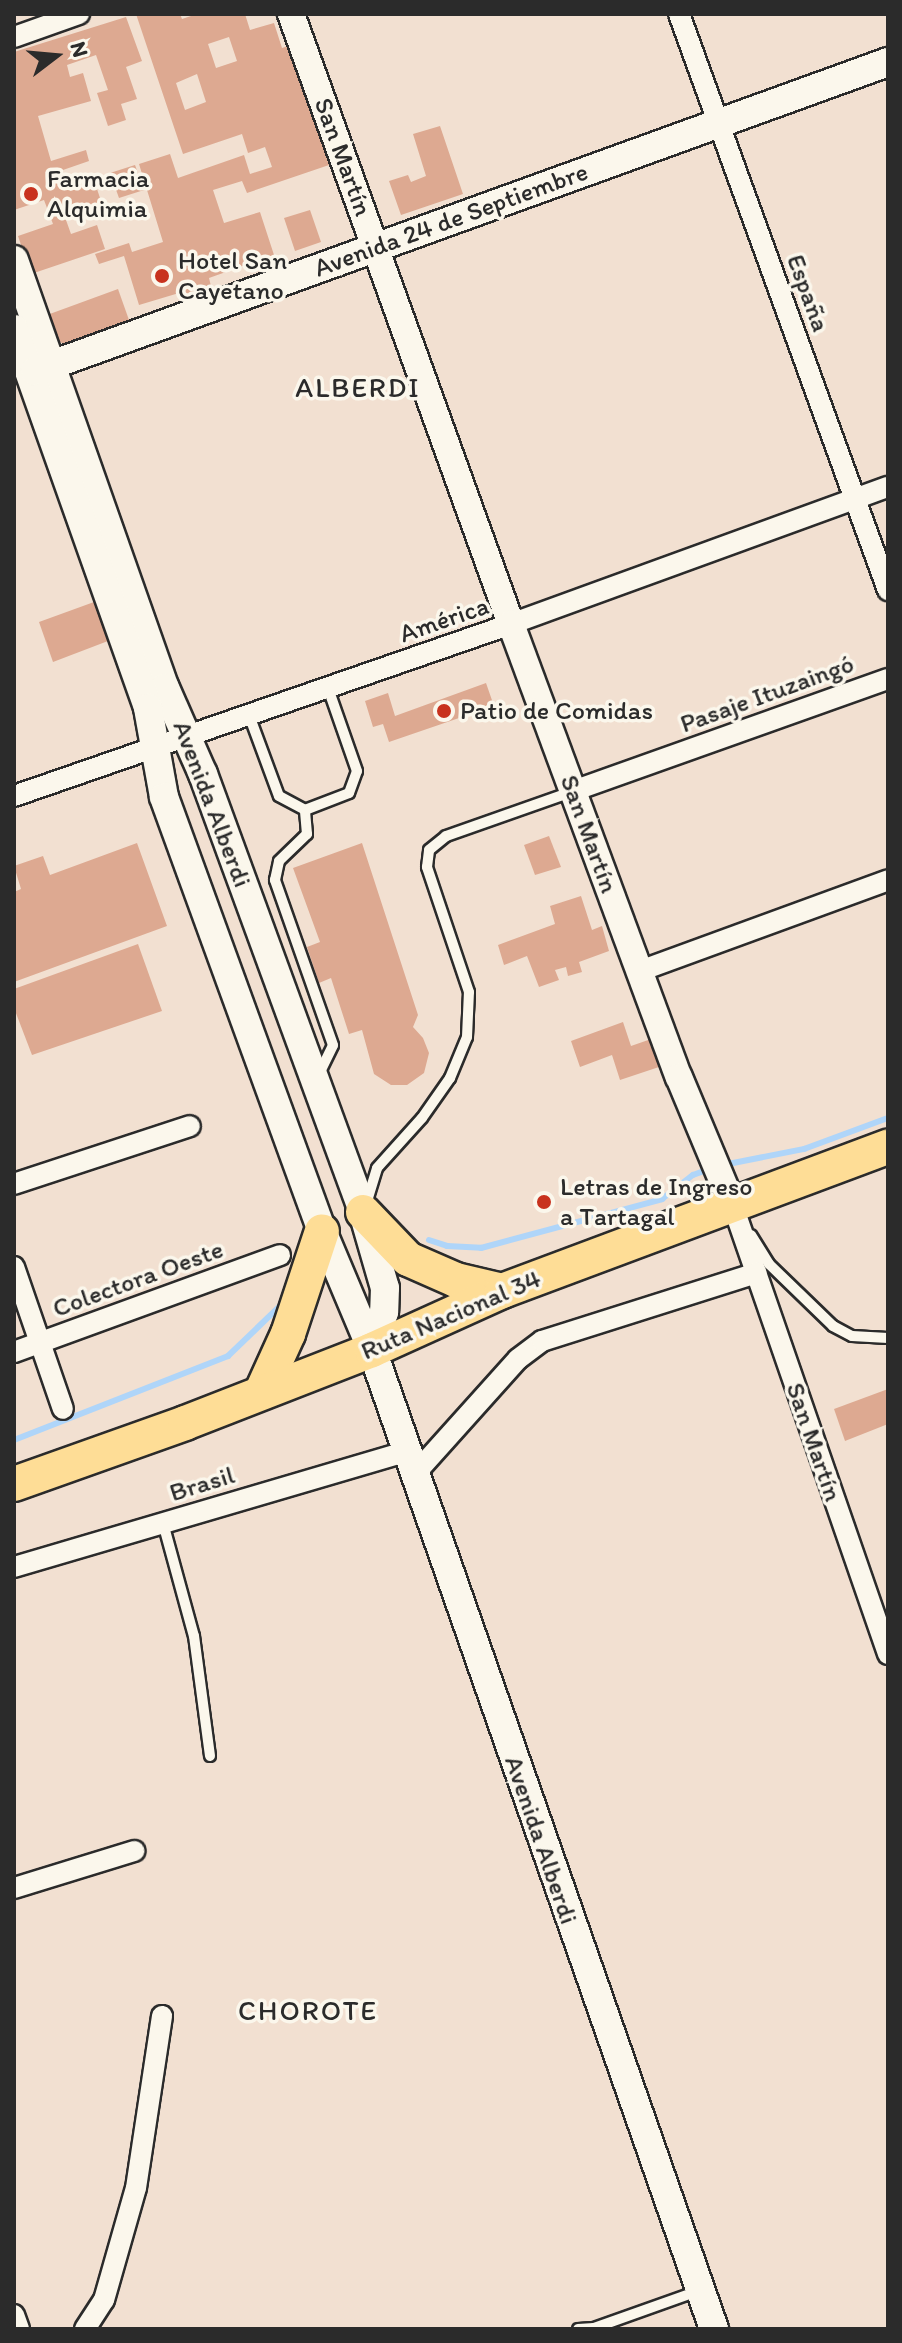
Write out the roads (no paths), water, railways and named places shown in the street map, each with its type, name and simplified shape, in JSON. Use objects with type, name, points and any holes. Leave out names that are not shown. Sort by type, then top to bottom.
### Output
[{"type":"highway","name":"Ruta Nacional 34","points":[[14,1484],[185,1423],[372,1350],[502,1291],[888,1147]]},
{"type":"highway","points":[[363,1212],[408,1259],[456,1280],[502,1291]]},
{"type":"highway","points":[[262,1391],[288,1334],[322,1231]]},
{"type":"main road","name":"Avenida 24 de Septiembre","points":[[32,372],[888,62]]},
{"type":"main road","name":"Avenida Alberdi","points":[[14,260],[32,372],[148,708],[164,797],[322,1231],[372,1350],[409,1464],[714,2329]]},
{"type":"main road","name":"Avenida Alberdi","points":[[14,329],[187,737],[363,1212],[385,1288],[384,1312],[372,1350]]},
{"type":"main road","points":[[273,1096],[292,1104],[304,1099],[316,1081]]},
{"type":"street","points":[[14,37],[79,14]]},
{"type":"street","name":"San Martín","points":[[291,14],[511,624],[640,971],[733,1206],[884,1630],[888,1654]]},
{"type":"street","name":"España","points":[[679,14],[888,590]]},
{"type":"street","name":"América","points":[[14,796],[511,624],[888,487]]},
{"type":"street","name":"Pasaje Ituzaingó","points":[[573,791],[888,679]]},
{"type":"street","points":[[640,971],[888,880]]},
{"type":"street","points":[[14,1184],[190,1126]]},
{"type":"street","name":"Colectora Oeste","points":[[14,1352],[280,1255]]},
{"type":"street","points":[[14,1267],[63,1409]]},
{"type":"street","points":[[409,1464],[518,1359],[542,1341],[756,1273]]},
{"type":"street","name":"Brasil","points":[[14,1567],[163,1523],[409,1464]]},
{"type":"street","points":[[14,1888],[134,1851]]},
{"type":"street","points":[[85,2329],[104,2300],[136,2188],[162,2016]]},
{"type":"street","points":[[14,2315],[19,2329]]},
{"type":"lane","points":[[249,715],[279,796],[305,810],[349,793],[357,771],[328,688]]},
{"type":"lane","points":[[363,1212],[377,1168],[422,1118],[443,1088],[467,1037],[469,992],[427,867],[429,850],[446,836],[573,791]]},
{"type":"lane","points":[[305,810],[307,834],[279,861],[275,880],[333,1045],[316,1081]]},
{"type":"lane","points":[[733,1206],[769,1264],[833,1326],[852,1336],[888,1338]]},
{"type":"lane","points":[[163,1523],[194,1636],[210,1756]]},
{"type":"lane","points":[[578,2329],[594,2328],[700,2291]]},
{"type":"waterway","points":[[723,1165],[804,1149],[888,1118]]},
{"type":"waterway","points":[[429,1240],[447,1246],[481,1248],[662,1199],[693,1175],[712,1168]]},
{"type":"waterway","points":[[14,1440],[228,1356],[281,1305]]},
{"type":"place","name":"Farmacia Alquimia","points":[[31,194]]},
{"type":"place","name":"Hotel San Cayetano","points":[[162,276]]},
{"type":"place","name":"Patio de Comidas","points":[[444,711]]},
{"type":"place","name":"Letras de Ingreso a Tartagal","points":[[544,1202]]},
{"type":"district","name":"ALBERDI","points":[[358,387]]},
{"type":"district","name":"CHOROTE","points":[[308,2010]]}]
